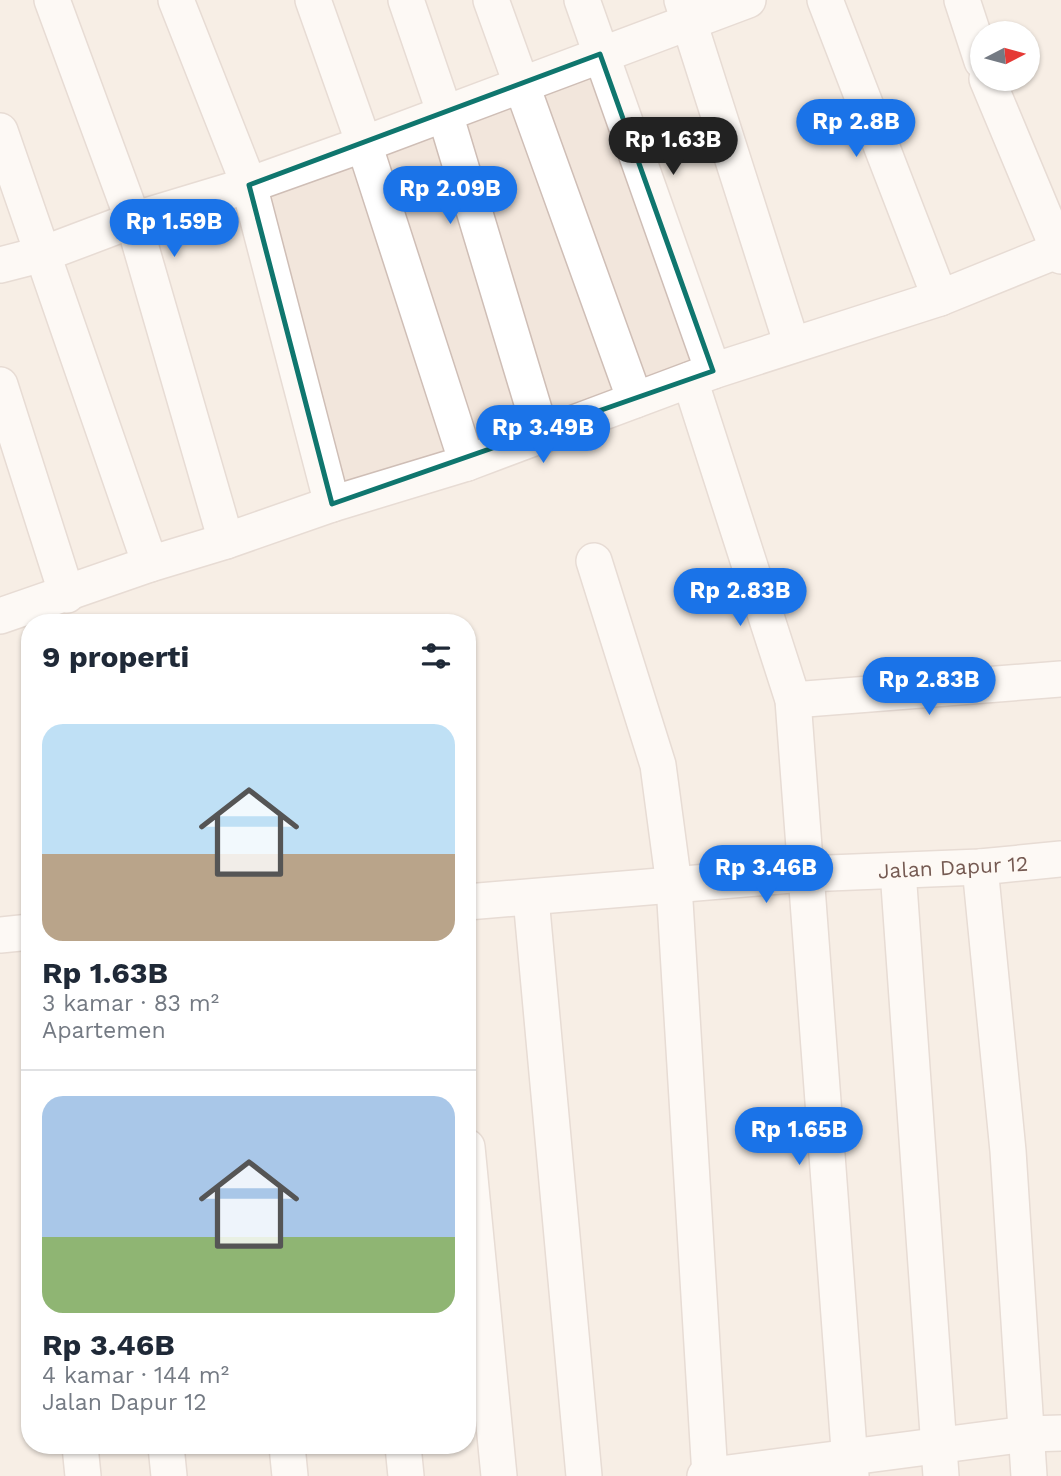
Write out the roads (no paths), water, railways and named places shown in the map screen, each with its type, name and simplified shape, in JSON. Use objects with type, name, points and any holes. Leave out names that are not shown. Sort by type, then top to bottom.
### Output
[{"type":"street","points":[[52,0],[134,220],[226,541]]},
{"type":"street","points":[[176,0],[249,185],[332,505]]},
{"type":"street","points":[[313,0],[364,144],[467,463]]},
{"type":"street","points":[[406,0],[445,114],[542,436]]},
{"type":"street","points":[[491,0],[635,400]]},
{"type":"street","points":[[582,0],[701,376],[793,700],[804,874],[851,1466]]},
{"type":"street","points":[[0,265],[43,254],[134,220],[249,185],[364,144],[600,54],[686,11],[748,0]]},
{"type":"street","points":[[825,0],[940,298]]},
{"type":"street","points":[[962,0],[970,24]]},
{"type":"street","points":[[686,11],[792,345]]},
{"type":"street","points":[[0,617],[150,564],[467,463],[701,376],[940,298],[1060,251],[992,91]]},
{"type":"street","points":[[0,131],[150,564]]},
{"type":"street","points":[[0,385],[67,595]]},
{"type":"street","points":[[594,561],[658,765],[674,885],[709,1476],[940,1461],[1027,1434],[1061,1433]]},
{"type":"street","points":[[793,700],[1061,679]]},
{"type":"street","name":"Jalan Dapur 12","points":[[476,901],[804,874],[980,867],[1061,859]]},
{"type":"street","points":[[980,867],[1008,1151],[1029,1476]]},
{"type":"street","points":[[898,871],[940,1461]]},
{"type":"street","points":[[531,898],[584,1476]]},
{"type":"street","points":[[0,935],[21,933]]},
{"type":"street","points":[[476,1240],[499,1476]]},
{"type":"street","points":[[81,1454],[83,1476]]},
{"type":"street","points":[[167,1454],[169,1476]]},
{"type":"street","points":[[288,1454],[290,1476]]},
{"type":"street","points":[[404,1454],[405,1476]]}]
